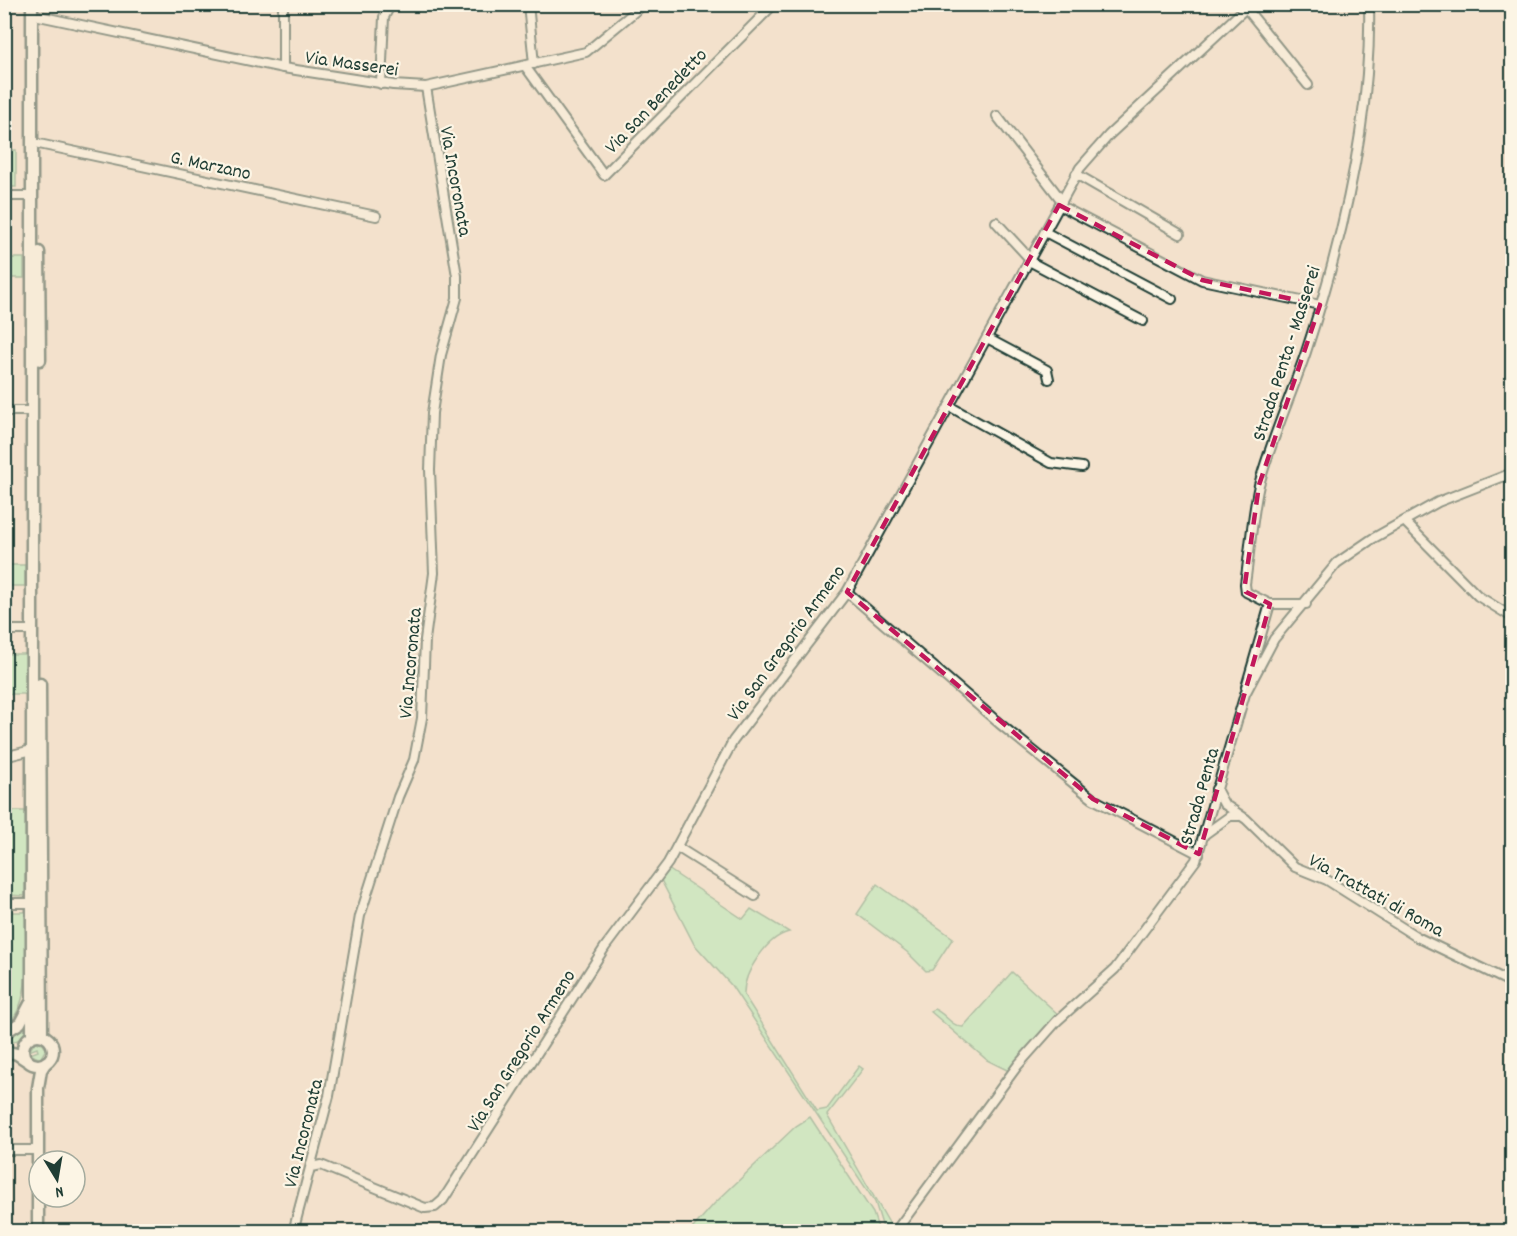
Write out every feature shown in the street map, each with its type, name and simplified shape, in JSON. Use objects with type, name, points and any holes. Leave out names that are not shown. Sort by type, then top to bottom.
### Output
[{"type":"main road","points":[[32,4],[33,1037]]},
{"type":"main road","points":[[38,1088],[23,1051],[33,1037],[39,4]]},
{"type":"main road","points":[[4,1033],[20,1023],[32,994]]},
{"type":"main road","points":[[6,1051],[33,1037]]},
{"type":"main road","points":[[33,1037],[52,1045],[52,1055],[41,1070],[38,1088],[38,1149]]},
{"type":"main road","points":[[6,1051],[29,1062],[46,1062]]},
{"type":"main road","points":[[38,1209],[38,1232]]},
{"type":"street","points":[[283,4],[283,68]]},
{"type":"street","points":[[381,84],[384,17],[391,4]]},
{"type":"street","points":[[528,4],[534,64]]},
{"type":"street","name":"Via Masserei","points":[[39,16],[283,68],[381,84],[426,87],[586,52],[644,4]]},
{"type":"street","name":"Via San Benedetto","points":[[525,66],[604,175],[774,4]]},
{"type":"street","name":"Strada Penta - Masserei","points":[[1270,603],[1246,592],[1245,584],[1259,485],[1320,305],[1348,195],[1359,140],[1370,48],[1369,4]]},
{"type":"street","points":[[1248,6],[1308,85]]},
{"type":"street","name":"Via San Gregorio Armeno","points":[[312,1167],[321,1165],[425,1208],[435,1208],[443,1200],[516,1090],[605,947],[668,863],[733,741],[847,592],[1076,174],[1109,135],[1248,6]]},
{"type":"street","name":"Via Incoronata","points":[[293,1232],[329,1096],[360,916],[398,797],[414,760],[422,718],[425,640],[434,573],[429,470],[432,413],[441,355],[457,298],[457,276],[426,87]]},
{"type":"street","points":[[997,116],[1061,203],[1202,280],[1320,305]]},
{"type":"street","name":"G. Marzano","points":[[39,144],[376,216]]},
{"type":"street","points":[[1076,174],[1180,234]]},
{"type":"street","points":[[4,196],[32,196]]},
{"type":"street","points":[[996,222],[1029,260],[1143,321]]},
{"type":"street","points":[[1045,232],[1172,299]]},
{"type":"street","points":[[987,338],[1047,370],[1049,379]]},
{"type":"street","points":[[949,406],[1051,463],[1082,467]]},
{"type":"street","points":[[4,411],[32,411]]},
{"type":"street","name":"Strada Penta","points":[[895,1232],[1018,1065],[1057,1021],[1115,969],[1199,854],[1245,694],[1274,639],[1306,604],[1338,563],[1372,539],[1438,502],[1512,472]]},
{"type":"street","points":[[1405,522],[1479,596],[1512,617]]},
{"type":"street","points":[[847,592],[1000,724],[1093,798],[1199,854]]},
{"type":"street","points":[[1245,694],[1270,603],[1306,604]]},
{"type":"street","points":[[4,630],[32,630]]},
{"type":"street","points":[[4,757],[32,750]]},
{"type":"street","name":"Via Trattati di Roma","points":[[1216,789],[1224,804],[1246,819],[1295,867],[1327,880],[1418,937],[1512,983]]},
{"type":"street","points":[[1205,834],[1230,816],[1239,816]]},
{"type":"street","points":[[677,847],[755,896]]},
{"type":"street","points":[[4,903],[32,903]]},
{"type":"street","points":[[4,1150],[27,1150]]},
{"type":"highlighted area","points":[[1059,205],[1202,280],[1320,305],[1259,485],[1245,584],[1246,592],[1270,604],[1199,854],[1093,799],[847,592]]},
{"type":"green space","points":[[4,150],[16,150],[16,187],[5,187]]},
{"type":"green space","points":[[5,258],[24,258],[24,278],[5,278]]},
{"type":"green space","points":[[5,565],[25,565],[25,586],[5,586]]},
{"type":"green space","points":[[4,654],[25,654],[25,694],[5,694]]},
{"type":"green space","points":[[5,811],[25,811],[25,896],[5,895]]},
{"type":"green space","points":[[668,869],[743,919],[751,909],[789,932],[773,941],[758,957],[748,977],[744,995],[817,1111],[827,1109],[859,1066],[863,1069],[827,1115],[892,1228],[891,1231],[884,1231],[875,1202],[731,985],[694,944],[661,880]]},
{"type":"green space","points":[[877,884],[953,938],[932,970],[926,971],[907,952],[857,914]]},
{"type":"green space","points":[[5,912],[25,912],[26,974],[20,1004],[14,1017],[5,1026]]},
{"type":"green space","points":[[1012,972],[1060,1016],[1009,1071],[987,1060],[930,1011],[934,1009],[955,1025],[963,1027]]},
{"type":"green space","points":[[27,1018],[26,1029],[22,1036],[5,1044],[5,1038]]},
{"type":"green space","points":[[35,1042],[43,1044],[46,1049],[40,1059],[30,1054],[38,1051],[37,1048],[29,1051]]},
{"type":"green space","points":[[810,1117],[873,1213],[879,1231],[695,1232],[692,1229],[714,1204],[796,1126]]}]
